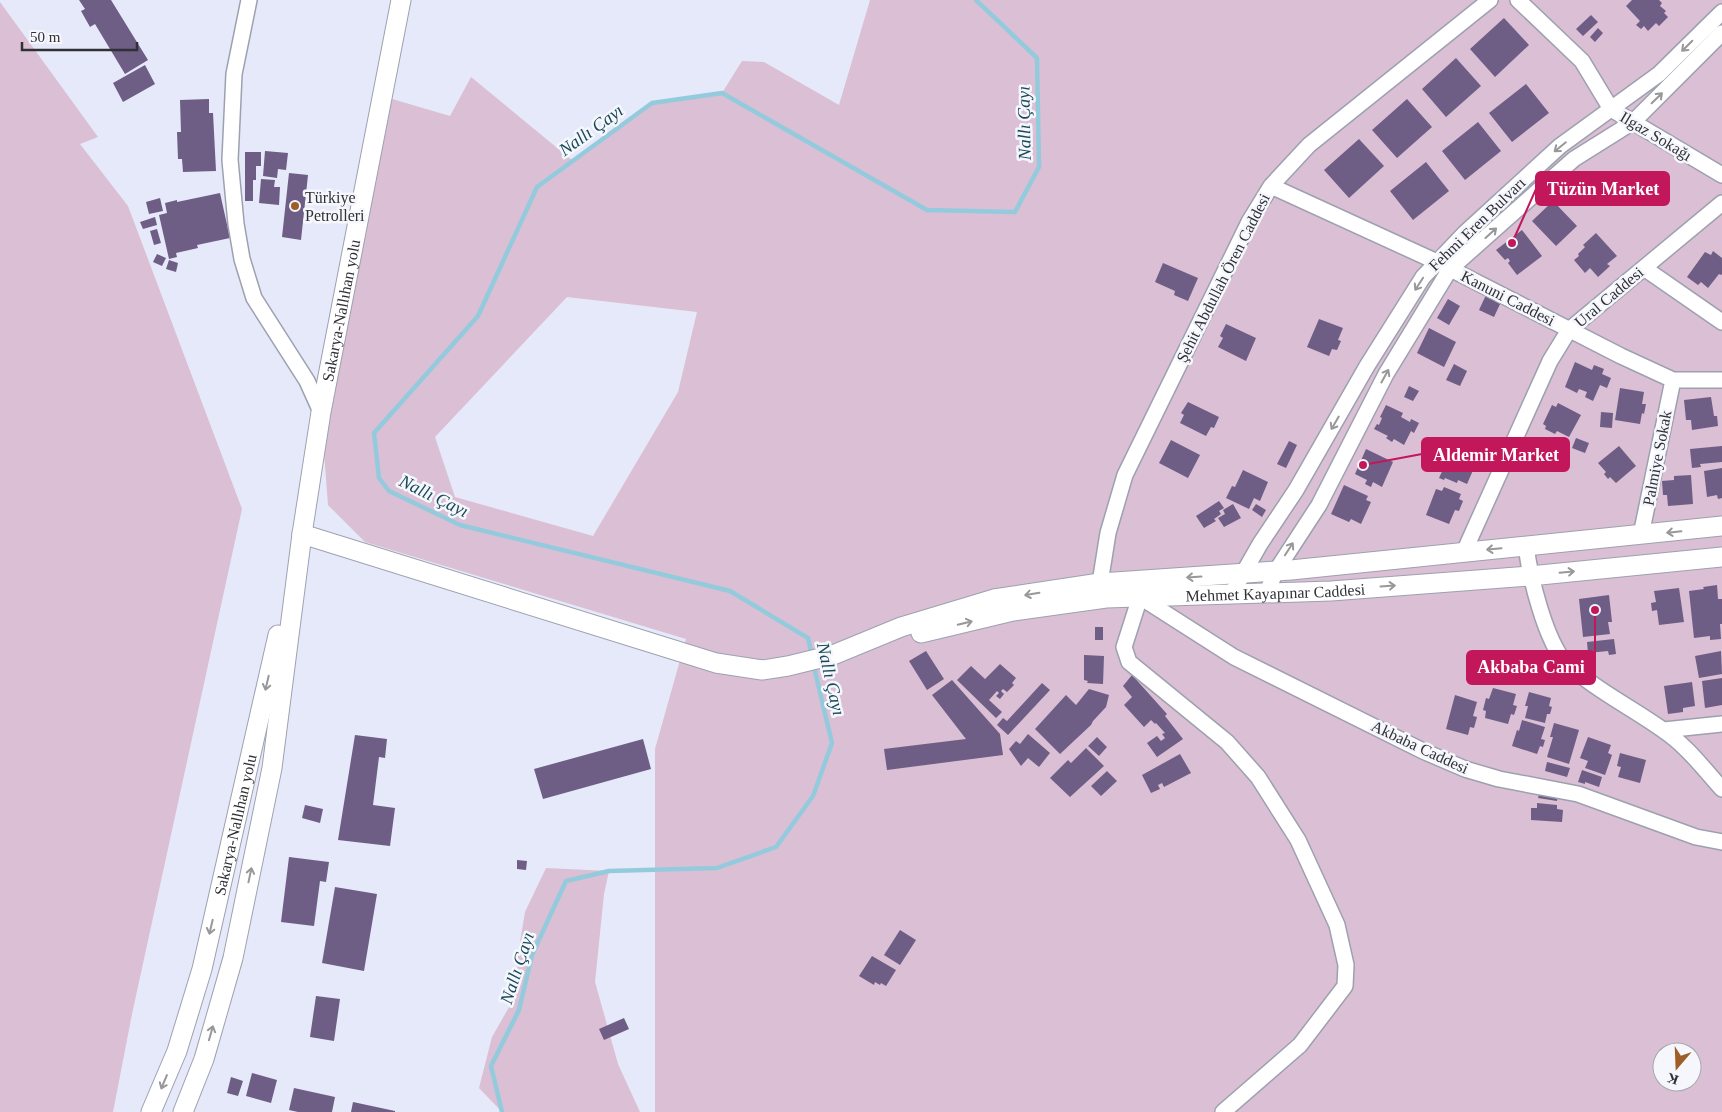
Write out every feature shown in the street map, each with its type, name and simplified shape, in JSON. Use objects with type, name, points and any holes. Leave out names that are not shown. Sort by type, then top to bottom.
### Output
[{"type":"main road","name":"Sakarya-Nallıhan yolu","points":[[183,1112],[204,1059],[233,958],[272,768],[302,534],[321,412],[401,0]]},
{"type":"main road","name":"Mehmet Kayapınar Caddesi","points":[[833,655],[901,628],[994,600],[1100,583],[1242,574],[1722,526]]},
{"type":"main road","name":"Sakarya-Nallıhan yolu","points":[[151,1112],[177,1051],[202,969],[302,534]]},
{"type":"main road","points":[[302,534],[716,663],[762,670],[833,655]]},
{"type":"main road","name":"Mehmet Kayapınar Caddesi","points":[[833,655],[1013,611],[1106,598],[1331,591],[1530,576],[1722,557]]},
{"type":"street","points":[[249,0],[234,74],[230,160],[236,224],[242,259],[254,298],[307,381],[321,412]]},
{"type":"street","name":"Şehit Abdullah Ören Caddesi","points":[[1100,583],[1108,533],[1125,475],[1249,222],[1271,186],[1309,146],[1490,0]]},
{"type":"street","name":"Ilgaz Sokağı","points":[[1518,0],[1582,60],[1611,109],[1722,175]]},
{"type":"street","name":"Fehmi Eren Bulvarı","points":[[1268,592],[1276,570],[1319,505],[1386,374],[1444,266],[1464,233],[1560,146],[1659,74],[1722,12]]},
{"type":"street","name":"Fehmi Eren Bulvarı","points":[[1232,593],[1260,544],[1296,490],[1372,358],[1423,277],[1444,266],[1574,159],[1633,122],[1722,34]]},
{"type":"street","name":"Kanuni Caddesi","points":[[1271,186],[1444,266],[1569,330],[1673,380],[1722,380]]},
{"type":"street","name":"Ural Caddesi","points":[[1464,552],[1550,361],[1569,330],[1722,203]]},
{"type":"street","points":[[1644,268],[1722,322]]},
{"type":"street","name":"Palmiye Sokak","points":[[1641,535],[1673,380]]},
{"type":"street","points":[[1526,546],[1530,576],[1547,628],[1558,653],[1566,665],[1664,730],[1691,753],[1722,789]]},
{"type":"street","points":[[1140,597],[1124,647],[1129,662],[1227,742],[1258,777],[1302,848],[1337,925],[1346,966],[1345,986],[1300,1045],[1223,1112]]},
{"type":"street","name":"Akbaba Caddesi","points":[[1140,597],[1234,657],[1465,769],[1499,779],[1578,794],[1696,837],[1722,842]]},
{"type":"street","points":[[1664,730],[1722,724]]},
{"type":"shaded area","points":[[870,0],[1722,0],[1722,1112],[655,1112],[655,749],[686,639],[365,542],[328,505],[321,412],[382,96],[450,116],[471,77],[573,161],[656,102],[722,93],[742,61],[764,62],[839,105]],"holes":[[[567,297],[697,312],[678,392],[593,536],[455,497],[435,437]]]},
{"type":"shaded area","points":[[0,2],[98,137],[80,144],[128,206],[242,509],[132,1014],[113,1112],[0,1112]]},
{"type":"shaded area","points":[[546,868],[609,871],[604,894],[595,982],[618,1064],[640,1112],[502,1112],[479,1088],[492,1037],[516,995],[518,954],[525,912]]},
{"type":"building","points":[[79,0],[111,0],[148,60],[125,74],[95,24],[90,27],[81,11],[85,9]]},
{"type":"building","points":[[1632,0],[1659,0],[1662,3],[1660,6],[1666,11],[1664,13],[1668,17],[1659,26],[1656,23],[1648,31],[1644,26],[1641,29],[1636,25],[1640,21],[1626,6]]},
{"type":"building","points":[[1591,15],[1598,22],[1583,36],[1576,29]]},
{"type":"building","points":[[1504,18],[1529,45],[1495,77],[1470,49]]},
{"type":"building","points":[[1598,28],[1603,33],[1595,42],[1590,37]]},
{"type":"building","points":[[1456,58],[1481,86],[1446,117],[1422,89]]},
{"type":"building","points":[[145,65],[155,84],[123,102],[113,83]]},
{"type":"building","points":[[1526,84],[1549,113],[1512,142],[1489,113]]},
{"type":"building","points":[[209,99],[209,113],[213,113],[216,171],[183,172],[182,159],[178,159],[177,132],[181,132],[180,100]]},
{"type":"building","points":[[1407,99],[1432,127],[1397,158],[1372,130]]},
{"type":"building","points":[[1478,122],[1501,151],[1465,180],[1442,151]]},
{"type":"building","points":[[1359,139],[1384,166],[1349,198],[1324,170]]},
{"type":"building","points":[[265,151],[288,153],[286,170],[278,169],[277,178],[263,176]]},
{"type":"building","points":[[245,152],[261,152],[261,166],[256,166],[256,180],[253,180],[253,201],[245,201]]},
{"type":"building","points":[[1426,162],[1449,191],[1413,220],[1390,191]]},
{"type":"building","name":"Türkiye Petrolleri","points":[[289,173],[308,175],[301,240],[282,237]]},
{"type":"building","points":[[261,179],[275,180],[274,187],[280,187],[279,205],[259,203]]},
{"type":"building","points":[[220,193],[230,238],[197,245],[198,248],[176,253],[177,257],[169,259],[159,215],[167,213],[165,203]]},
{"type":"building","points":[[160,198],[163,211],[149,214],[146,202]]},
{"type":"building","points":[[1553,201],[1577,226],[1556,246],[1532,221]]},
{"type":"building","points":[[155,217],[157,225],[143,229],[140,222]]},
{"type":"building","points":[[157,229],[161,243],[154,245],[150,231]]},
{"type":"building","points":[[1522,230],[1542,256],[1517,275],[1508,263],[1510,261],[1508,258],[1505,260],[1496,250]]},
{"type":"building","points":[[1596,233],[1617,256],[1607,264],[1610,266],[1598,277],[1590,268],[1585,273],[1574,260],[1585,247],[1583,245]]},
{"type":"building","points":[[1713,251],[1722,258],[1722,274],[1719,274],[1708,288],[1701,282],[1698,285],[1687,277],[1705,252],[1711,255]]},
{"type":"building","points":[[157,254],[166,258],[162,266],[153,262]]},
{"type":"building","points":[[169,260],[178,263],[176,272],[166,269]]},
{"type":"building","points":[[1163,263],[1198,278],[1188,301],[1174,295],[1175,291],[1155,282]]},
{"type":"building","points":[[1486,295],[1501,302],[1494,317],[1479,310]]},
{"type":"building","points":[[1448,299],[1460,306],[1449,325],[1437,318]]},
{"type":"building","points":[[1319,319],[1343,328],[1338,340],[1341,341],[1337,350],[1332,349],[1329,356],[1307,347]]},
{"type":"building","points":[[1226,324],[1256,338],[1246,361],[1218,347],[1223,338],[1220,336]]},
{"type":"building","points":[[1429,328],[1456,342],[1444,367],[1417,353]]},
{"type":"building","points":[[1575,362],[1592,370],[1594,365],[1604,369],[1602,374],[1611,378],[1607,388],[1600,385],[1593,401],[1585,397],[1587,392],[1579,389],[1577,393],[1565,387]]},
{"type":"building","points":[[1454,364],[1467,371],[1460,386],[1446,380]]},
{"type":"building","points":[[1409,386],[1419,391],[1413,401],[1404,397]]},
{"type":"building","points":[[1620,388],[1644,392],[1642,404],[1646,404],[1640,424],[1615,420]]},
{"type":"building","points":[[1711,397],[1714,416],[1717,416],[1718,426],[1692,430],[1691,420],[1686,420],[1684,400]]},
{"type":"building","points":[[1188,402],[1219,417],[1214,428],[1211,427],[1206,436],[1180,423],[1184,415],[1181,413]]},
{"type":"building","points":[[1558,403],[1581,415],[1569,437],[1557,431],[1555,434],[1545,429],[1546,426],[1543,424],[1552,405],[1556,407]]},
{"type":"building","points":[[1386,405],[1403,413],[1401,417],[1410,422],[1411,419],[1419,423],[1414,433],[1411,431],[1404,445],[1394,439],[1392,442],[1386,438],[1388,436],[1374,429],[1377,424],[1379,425],[1382,418],[1380,417]]},
{"type":"building","points":[[1601,412],[1613,413],[1612,428],[1600,427]]},
{"type":"building","points":[[1576,438],[1589,443],[1585,453],[1572,448]]},
{"type":"building","points":[[1171,440],[1200,455],[1188,478],[1159,463]]},
{"type":"building","points":[[1289,441],[1297,445],[1286,468],[1277,464]]},
{"type":"building","points":[[1459,445],[1474,452],[1472,456],[1478,459],[1467,484],[1458,480],[1457,483],[1445,478],[1444,480],[1439,478],[1446,463],[1450,465]]},
{"type":"building","points":[[1619,446],[1636,466],[1616,483],[1610,477],[1608,479],[1604,474],[1606,472],[1598,463]]},
{"type":"building","points":[[1722,446],[1722,462],[1700,464],[1701,467],[1692,468],[1690,449]]},
{"type":"building","points":[[1366,449],[1393,462],[1382,487],[1373,482],[1371,487],[1365,484],[1367,480],[1355,474]]},
{"type":"building","points":[[1722,468],[1722,498],[1718,499],[1717,495],[1707,497],[1704,471]]},
{"type":"building","points":[[1243,470],[1268,482],[1260,501],[1254,498],[1249,509],[1226,498],[1232,486],[1235,487]]},
{"type":"building","points":[[1691,475],[1693,504],[1668,506],[1667,495],[1663,495],[1662,481],[1674,480],[1674,476]]},
{"type":"building","points":[[1344,485],[1368,496],[1366,500],[1371,502],[1361,524],[1351,519],[1349,522],[1331,514]]},
{"type":"building","points":[[1444,487],[1461,494],[1459,499],[1463,501],[1459,511],[1455,510],[1449,524],[1426,515],[1436,489],[1442,491]]},
{"type":"building","points":[[1219,501],[1224,508],[1219,511],[1221,514],[1214,519],[1216,521],[1204,528],[1196,516]]},
{"type":"building","points":[[1233,504],[1241,518],[1224,527],[1218,518],[1225,514],[1223,510]]},
{"type":"building","points":[[1256,504],[1266,510],[1262,517],[1252,510]]},
{"type":"building","points":[[1717,585],[1718,599],[1722,599],[1721,639],[1710,640],[1710,636],[1694,638],[1689,591]]},
{"type":"building","points":[[1679,588],[1684,622],[1659,625],[1657,610],[1652,611],[1651,603],[1656,602],[1654,591]]},
{"type":"building","points":[[1609,595],[1612,622],[1608,622],[1610,634],[1583,637],[1579,599]]},
{"type":"building","points":[[1095,627],[1103,627],[1103,640],[1095,640]]},
{"type":"building","points":[[1614,639],[1616,654],[1609,655],[1608,651],[1588,653],[1587,642]]},
{"type":"building","points":[[926,651],[944,679],[927,690],[909,661]]},
{"type":"building","points":[[1721,651],[1722,674],[1699,678],[1695,656]]},
{"type":"building","points":[[1084,655],[1104,656],[1103,684],[1087,683],[1088,681],[1084,680]]},
{"type":"building","points":[[1000,664],[1016,678],[1012,683],[1014,685],[1007,692],[1003,689],[1001,691],[1004,694],[1000,699],[996,696],[999,693],[997,691],[989,700],[1002,712],[996,718],[957,680],[971,666],[985,679]]},
{"type":"building","points":[[1132,675],[1167,714],[1165,716],[1183,739],[1157,757],[1147,743],[1157,736],[1161,741],[1165,738],[1162,734],[1165,733],[1151,720],[1144,727],[1124,705],[1132,697],[1123,686]]},
{"type":"building","points":[[1722,678],[1722,705],[1705,708],[1702,681]]},
{"type":"building","points":[[952,680],[1000,734],[1003,755],[887,770],[884,749],[966,739],[932,695]]},
{"type":"building","points":[[1692,682],[1695,706],[1683,708],[1683,712],[1668,714],[1664,686]]},
{"type":"building","points":[[1042,683],[1050,690],[1008,735],[997,725],[1003,718],[1007,721]]},
{"type":"building","points":[[1493,688],[1516,694],[1513,705],[1517,706],[1514,715],[1511,714],[1508,724],[1485,718],[1486,711],[1483,710],[1486,698],[1489,699]]},
{"type":"building","points":[[1089,689],[1109,695],[1106,707],[1091,725],[1060,754],[1035,729],[1066,695],[1076,705]]},
{"type":"building","points":[[1529,692],[1551,698],[1549,706],[1552,707],[1550,714],[1547,714],[1545,723],[1525,718],[1528,706],[1525,706]]},
{"type":"building","points":[[1455,695],[1477,702],[1473,716],[1477,717],[1474,728],[1470,727],[1468,735],[1446,729]]},
{"type":"building","points":[[1522,720],[1545,727],[1541,739],[1545,740],[1543,747],[1540,746],[1537,754],[1512,746]]},
{"type":"building","points":[[1554,723],[1579,730],[1569,764],[1547,757],[1553,737],[1550,737]]},
{"type":"building","points":[[1028,734],[1050,753],[1039,767],[1028,758],[1021,766],[1009,749],[1016,741],[1020,744]]},
{"type":"building","points":[[355,735],[387,739],[385,758],[379,757],[373,805],[395,808],[390,846],[338,840]]},
{"type":"building","points":[[1097,737],[1107,747],[1099,756],[1088,746]]},
{"type":"building","points":[[1588,737],[1611,745],[1608,753],[1612,755],[1605,775],[1585,768],[1588,761],[1580,758]]},
{"type":"building","points":[[643,739],[651,769],[543,799],[534,769]]},
{"type":"building","points":[[1086,748],[1104,766],[1070,797],[1050,778],[1068,760],[1071,763]]},
{"type":"building","points":[[1620,753],[1646,760],[1640,783],[1618,777],[1621,767],[1617,766]]},
{"type":"building","points":[[1180,754],[1191,773],[1164,787],[1162,783],[1158,785],[1160,789],[1151,793],[1142,775]]},
{"type":"building","points":[[1547,762],[1570,768],[1567,777],[1545,771]]},
{"type":"building","points":[[1582,770],[1602,777],[1599,787],[1585,782],[1585,784],[1578,782]]},
{"type":"building","points":[[1107,771],[1117,781],[1101,796],[1091,786]]},
{"type":"building","points":[[1540,791],[1558,795],[1557,801],[1538,798]]},
{"type":"building","points":[[1537,803],[1557,805],[1557,809],[1563,810],[1562,822],[1531,820],[1531,808],[1537,808]]},
{"type":"building","points":[[305,805],[323,809],[320,823],[302,818]]},
{"type":"building","points":[[289,857],[329,862],[326,882],[320,881],[314,926],[281,922]]},
{"type":"building","points":[[517,860],[527,861],[526,870],[517,869]]},
{"type":"building","points":[[335,887],[377,894],[364,971],[322,963]]},
{"type":"building","points":[[900,930],[916,940],[900,965],[884,955]]},
{"type":"building","points":[[872,956],[896,970],[886,986],[875,982],[874,985],[859,976]]},
{"type":"building","points":[[316,996],[340,999],[334,1041],[310,1037]]},
{"type":"building","points":[[624,1018],[629,1029],[604,1040],[599,1029]]},
{"type":"building","points":[[252,1073],[277,1080],[271,1103],[246,1096]]},
{"type":"building","points":[[231,1077],[243,1081],[238,1096],[227,1093]]},
{"type":"building","points":[[294,1088],[335,1097],[332,1112],[298,1112],[289,1110]]},
{"type":"building","points":[[353,1102],[395,1111],[395,1112],[351,1112]]},
{"type":"waterway","name":"Nallı Çayı","points":[[812,656],[808,638],[730,591],[460,525],[389,491],[379,478],[374,433],[478,316],[537,187],[652,103],[722,93],[927,210],[1015,212],[1039,167],[1037,58],[976,0]]},
{"type":"waterway","name":"Nallı Çayı","points":[[502,1112],[491,1066],[519,1010],[532,955],[566,881],[609,871],[717,868],[776,847],[813,796],[832,743],[813,663]]},
{"type":"place","name":"Türkiye Petrolleri","points":[[295,206]]},
{"type":"place","name":"Tüzün Market","points":[[1512,243]]},
{"type":"place","name":"Aldemir Market","points":[[1363,465]]},
{"type":"place","name":"Akbaba Cami","points":[[1595,610]]}]
